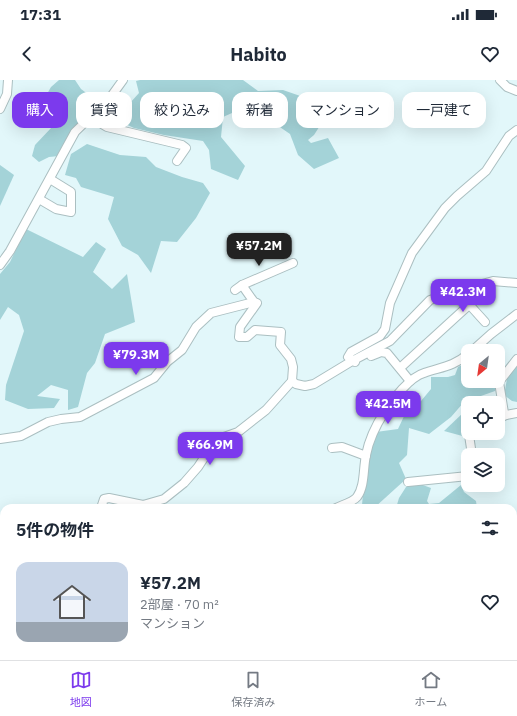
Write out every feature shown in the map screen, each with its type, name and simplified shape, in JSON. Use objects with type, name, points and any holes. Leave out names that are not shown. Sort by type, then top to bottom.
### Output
[{"type":"street","points":[[0,109],[7,94],[8,80]]},
{"type":"street","points":[[114,92],[123,80]]},
{"type":"street","points":[[500,80],[507,87],[517,91]]},
{"type":"street","points":[[0,265],[10,251],[75,132],[79,128]]},
{"type":"street","points":[[111,128],[182,145],[186,148],[177,161]]},
{"type":"street","points":[[410,381],[387,353],[381,352],[358,363],[348,357],[351,352],[380,336],[385,329],[390,303],[412,253],[445,208],[486,171],[509,136],[517,130]]},
{"type":"street","points":[[39,199],[56,208],[71,212],[71,192],[50,179]]},
{"type":"street","points":[[235,290],[242,285],[294,263]]},
{"type":"street","points":[[292,381],[296,384],[305,386],[314,384],[352,360],[390,341],[430,300],[493,281],[517,283]]},
{"type":"street","points":[[146,504],[164,499],[184,482],[198,467],[213,444],[221,438],[238,432],[266,410],[292,381],[293,367],[291,359],[280,345],[280,332],[255,330],[247,337],[239,336],[240,327],[257,303],[254,302],[242,285]]},
{"type":"street","points":[[457,291],[485,322]]},
{"type":"street","points":[[0,439],[21,436],[48,422],[80,417],[154,378],[167,362],[182,350],[196,326],[211,313],[254,302]]},
{"type":"street","points":[[400,368],[469,305]]},
{"type":"street","points":[[479,344],[490,334],[517,314]]},
{"type":"street","points":[[517,359],[499,382],[504,413],[506,415],[517,413]]},
{"type":"street","points":[[345,504],[356,499],[361,489],[366,456],[372,435],[385,411],[410,381],[422,373],[446,368],[461,360]]},
{"type":"street","points":[[332,448],[342,447],[366,456]]},
{"type":"street","points":[[408,482],[461,477]]},
{"type":"street","points":[[102,504],[104,499],[109,498],[138,504]]},
{"type":"shaded area","points":[[59,80],[75,80],[85,92],[76,92],[76,128],[59,156],[49,157],[39,162],[32,156],[35,145],[51,128],[68,128],[68,92],[48,92],[51,87]]},
{"type":"shaded area","points":[[243,80],[258,91],[283,90],[296,95],[296,128],[318,128],[314,135],[308,140],[311,143],[328,138],[339,158],[314,169],[298,155],[290,134],[281,128],[288,128],[288,92],[232,92],[232,113],[224,117],[224,92],[140,92],[140,128],[222,128],[221,137],[245,166],[238,180],[211,169],[209,150],[203,141],[164,135],[132,127],[132,101],[139,93],[136,81]]},
{"type":"shaded area","points":[[87,144],[120,155],[146,157],[156,167],[203,183],[210,193],[196,218],[177,242],[161,241],[151,273],[138,255],[122,246],[108,219],[114,197],[81,187],[76,178],[65,175],[71,154]]},
{"type":"shaded area","points":[[0,165],[14,175],[0,206]]},
{"type":"shaded area","points":[[26,229],[83,257],[96,242],[106,249],[93,272],[112,289],[127,274],[135,322],[105,334],[95,363],[87,373],[78,407],[68,410],[68,390],[51,385],[37,396],[60,399],[54,408],[28,409],[5,400],[6,385],[24,331],[19,315],[8,307],[0,320],[0,274],[10,262]]},
{"type":"shaded area","points":[[517,360],[517,402],[512,401],[504,395],[507,379]]},
{"type":"shaded area","points":[[461,366],[461,388],[496,388],[495,391],[481,396],[461,396],[461,405],[451,417],[429,434],[409,428],[407,455],[399,463],[406,479],[378,504],[362,504],[365,472],[376,432],[398,429],[406,412],[421,401],[431,389],[431,377],[448,377],[455,375],[458,367]]},
{"type":"shaded area","points":[[461,415],[461,436],[444,431]]},
{"type":"shaded area","points":[[420,484],[431,488],[427,501],[429,504],[397,504],[406,487]]},
{"type":"shaded area","points":[[461,485],[461,492],[464,492],[476,501],[476,504],[429,504],[439,503]]}]
